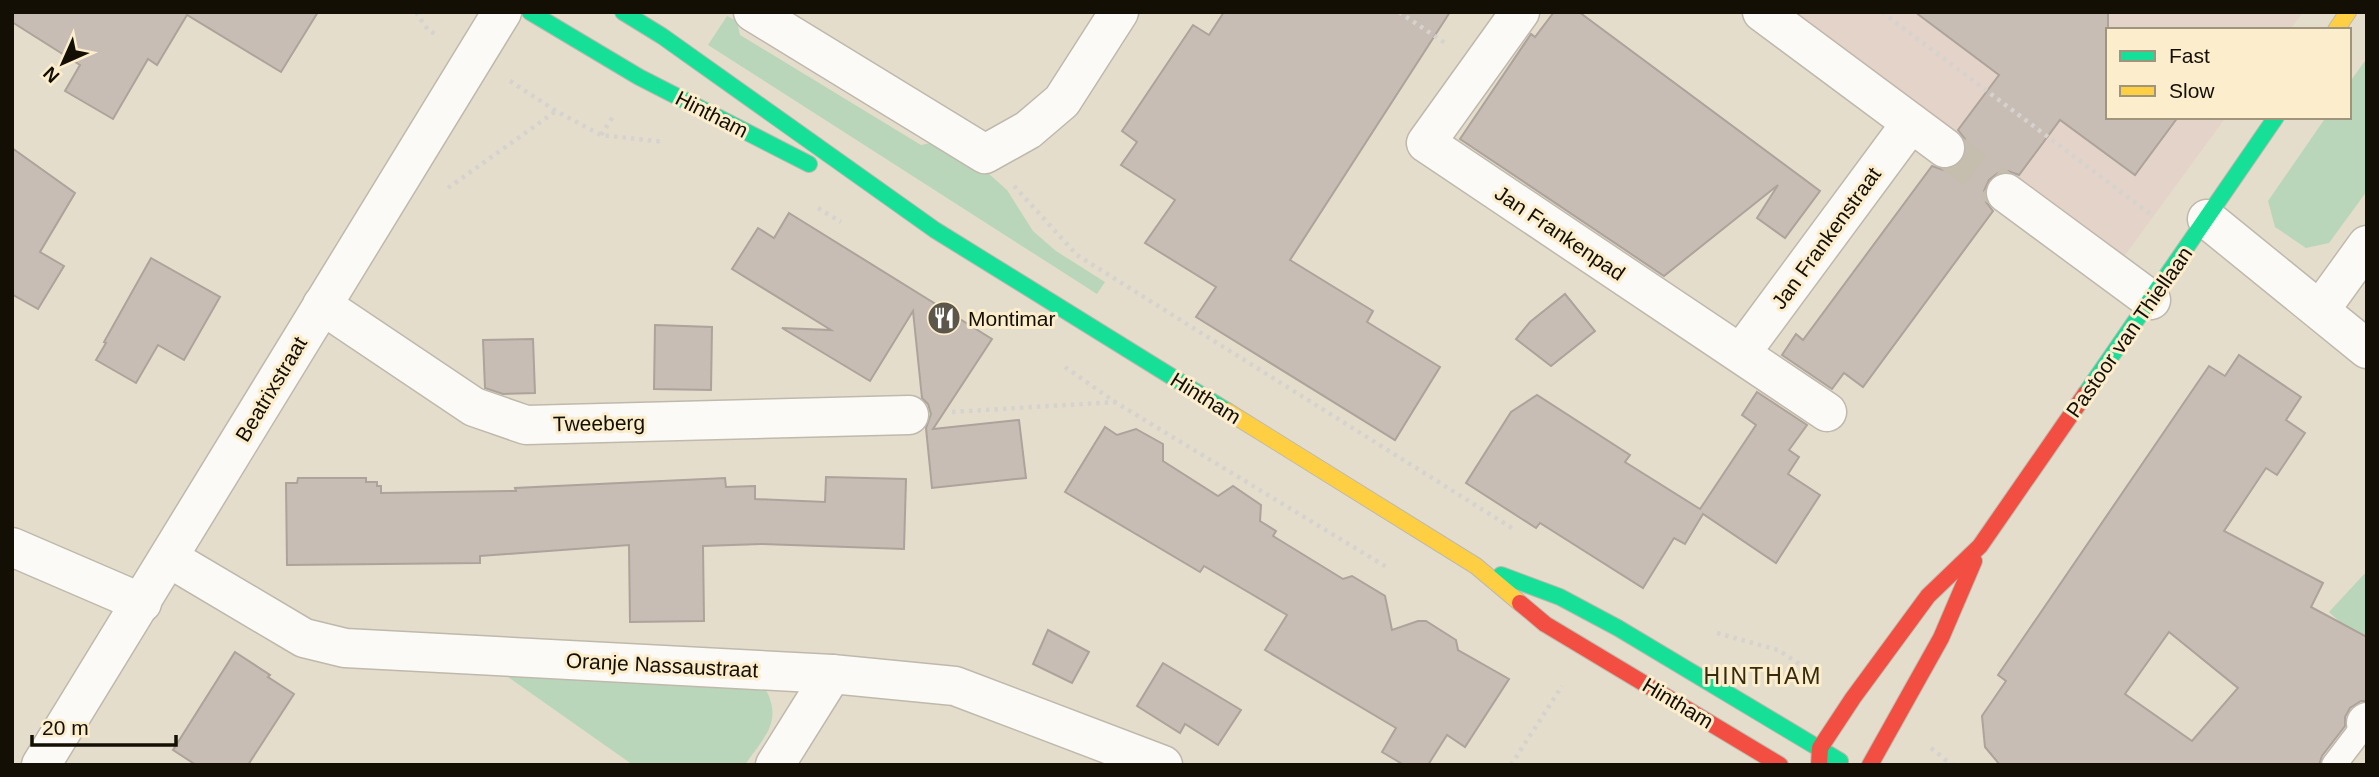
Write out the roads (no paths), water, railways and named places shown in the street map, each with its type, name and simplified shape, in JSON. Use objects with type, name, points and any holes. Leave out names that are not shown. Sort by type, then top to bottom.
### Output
[{"type":"street","name":"Beatrixstraat","points":[[41,765],[502,12]]},
{"type":"street","name":"Hintham","points":[[530,12],[639,77],[935,230]]},
{"type":"street","name":"Hintham","points":[[624,12],[662,36],[935,230],[1476,566],[1545,624],[1780,765]]},
{"type":"street","points":[[753,12],[985,154],[1028,130],[1062,101],[1119,12]]},
{"type":"street","name":"Jan Frankenpad","points":[[1520,12],[1426,143],[1827,412]]},
{"type":"street","points":[[1762,12],[1945,148]]},
{"type":"street","points":[[2337,28],[2348,12]]},
{"type":"street","name":"Pastoor van Thiellaan","points":[[1820,757],[1853,698],[1928,596],[1980,546],[2275,119]]},
{"type":"street","name":"Jan Frankenstraat","points":[[1741,354],[1911,123]]},
{"type":"street","points":[[2006,193],[2151,300]]},
{"type":"street","points":[[2198,232],[2320,310],[2367,349]]},
{"type":"street","points":[[2320,310],[2367,245]]},
{"type":"street","name":"Tweeberg","points":[[322,305],[474,407],[526,425],[909,415]]},
{"type":"street","name":"Pastoor van Thiellaan","points":[[1870,765],[1941,638],[1980,546]]},
{"type":"street","points":[[12,547],[142,603]]},
{"type":"street","name":"Oranje Nassaustraat","points":[[169,558],[304,638],[345,648],[832,674],[955,686],[1163,765]]},
{"type":"street","name":"Hintham","points":[[1476,566],[1560,597],[1690,669],[1820,757],[1846,765]]},
{"type":"street","points":[[775,765],[832,674]]},
{"type":"lane","points":[[2334,765],[2366,722]]},
{"type":"tunnel","points":[[1945,148],[2006,193]]},
{"type":"place","name":"Montimar","points":[[944,318]]},
{"type":"district","name":"HINTHAM","points":[[1763,676]]}]
